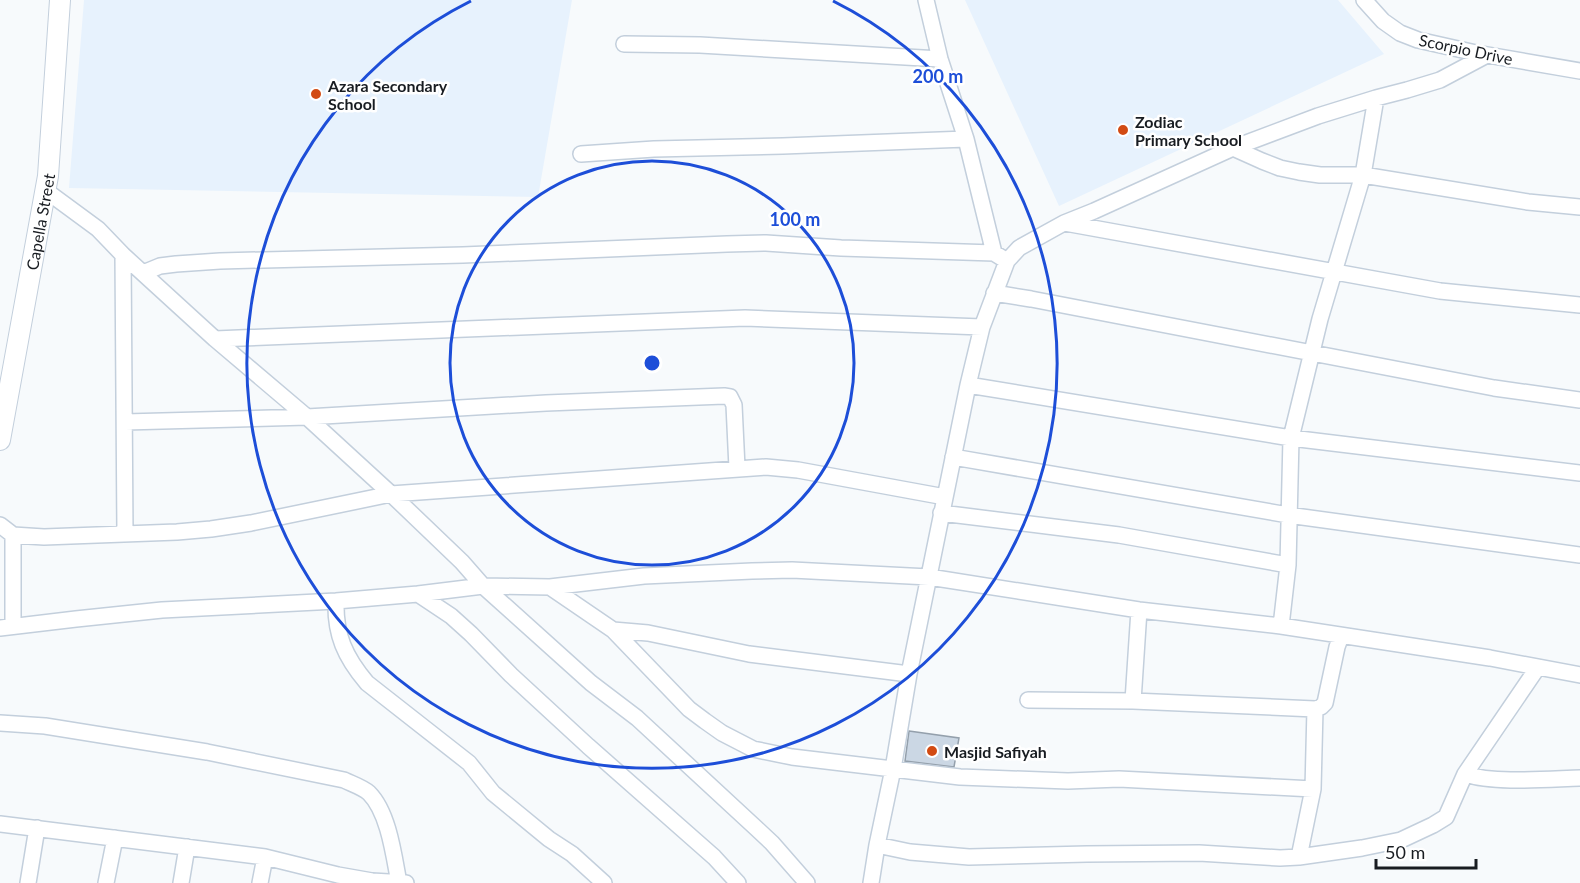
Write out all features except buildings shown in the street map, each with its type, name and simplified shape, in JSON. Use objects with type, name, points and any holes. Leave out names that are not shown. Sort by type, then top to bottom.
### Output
[{"type":"street","name":"Capella Street","points":[[0,441],[45,190],[60,0]]},
{"type":"street","points":[[871,883],[941,513],[968,385],[982,327],[994,293],[1000,257],[940,59],[926,0]]},
{"type":"street","name":"Scorpio Drive","points":[[1364,0],[1383,21],[1400,33],[1418,40],[1580,71]]},
{"type":"street","points":[[624,44],[700,45],[940,59]]},
{"type":"street","points":[[143,273],[176,264],[220,261],[463,255],[765,243],[1000,257],[1064,222],[1233,148],[1318,116],[1440,80],[1487,55]]},
{"type":"street","points":[[1281,626],[1288,565],[1291,438],[1320,318],[1363,175],[1376,98]]},
{"type":"street","points":[[581,154],[654,149],[966,139]]},
{"type":"street","points":[[1233,148],[1280,168],[1320,175],[1363,175],[1528,202],[1580,207]]},
{"type":"street","points":[[45,190],[98,229],[123,255],[215,339],[307,417],[462,562],[483,586],[591,683],[637,718],[740,813],[772,843],[807,883]]},
{"type":"street","points":[[1064,222],[1440,291],[1580,305]]},
{"type":"street","points":[[123,255],[125,534]]},
{"type":"street","points":[[994,293],[1494,388],[1580,400]]},
{"type":"street","points":[[215,339],[745,318],[982,327]]},
{"type":"street","points":[[968,385],[1291,438],[1580,473]]},
{"type":"street","points":[[125,422],[307,417],[546,403],[724,396],[730,397],[734,405],[737,468]]},
{"type":"street","points":[[953,457],[1288,515],[1580,555]]},
{"type":"street","points":[[0,525],[13,535],[44,537],[177,532],[232,526],[391,494],[766,467],[798,470],[945,496]]},
{"type":"street","points":[[941,513],[1119,535],[1288,565]]},
{"type":"street","points":[[13,535],[6,627],[162,610],[336,601],[483,586],[550,586],[644,576],[792,570],[929,577],[1140,610],[1281,626],[1491,658],[1580,675]]},
{"type":"street","points":[[550,586],[613,630],[689,709],[722,733],[753,749],[792,757],[960,777],[1068,781],[1119,779],[1313,789]]},
{"type":"street","points":[[418,594],[451,616],[471,634],[511,675],[714,857],[738,883]]},
{"type":"street","points":[[336,601],[340,638],[354,668],[367,683],[469,762],[493,793],[549,839],[572,854],[604,883]]},
{"type":"street","points":[[1133,700],[1140,610]]},
{"type":"street","points":[[613,630],[648,633],[749,654],[909,674]]},
{"type":"street","points":[[1028,700],[1133,700],[1315,709],[1325,703],[1341,636]]},
{"type":"street","points":[[877,845],[910,852],[969,857],[1199,853],[1280,858],[1362,848],[1401,840],[1446,817],[1466,774],[1538,667]]},
{"type":"street","points":[[1299,857],[1313,789],[1315,709]]},
{"type":"street","points":[[0,723],[45,726],[207,752],[344,780],[360,787],[376,802],[384,818],[390,839],[399,883]]},
{"type":"street","points":[[1466,774],[1474,777],[1513,780],[1580,778]]},
{"type":"street","points":[[0,824],[265,857],[337,879],[409,883]]},
{"type":"street","points":[[28,883],[37,828]]},
{"type":"street","points":[[106,883],[115,838]]},
{"type":"street","points":[[181,883],[188,847]]},
{"type":"street","points":[[260,883],[265,857]]},
{"type":"shaded area","name":"Azara Secondary School","points":[[84,0],[572,0],[538,197],[69,188]]},
{"type":"shaded area","name":"Zodiac Primary School","points":[[965,0],[1338,0],[1384,54],[1059,206]]},
{"type":"place","name":"Azara Secondary School","points":[[316,94]]},
{"type":"place","name":"Zodiac Primary School","points":[[1123,130]]},
{"type":"place","name":"Masjid Safiyah","points":[[932,751]]}]
